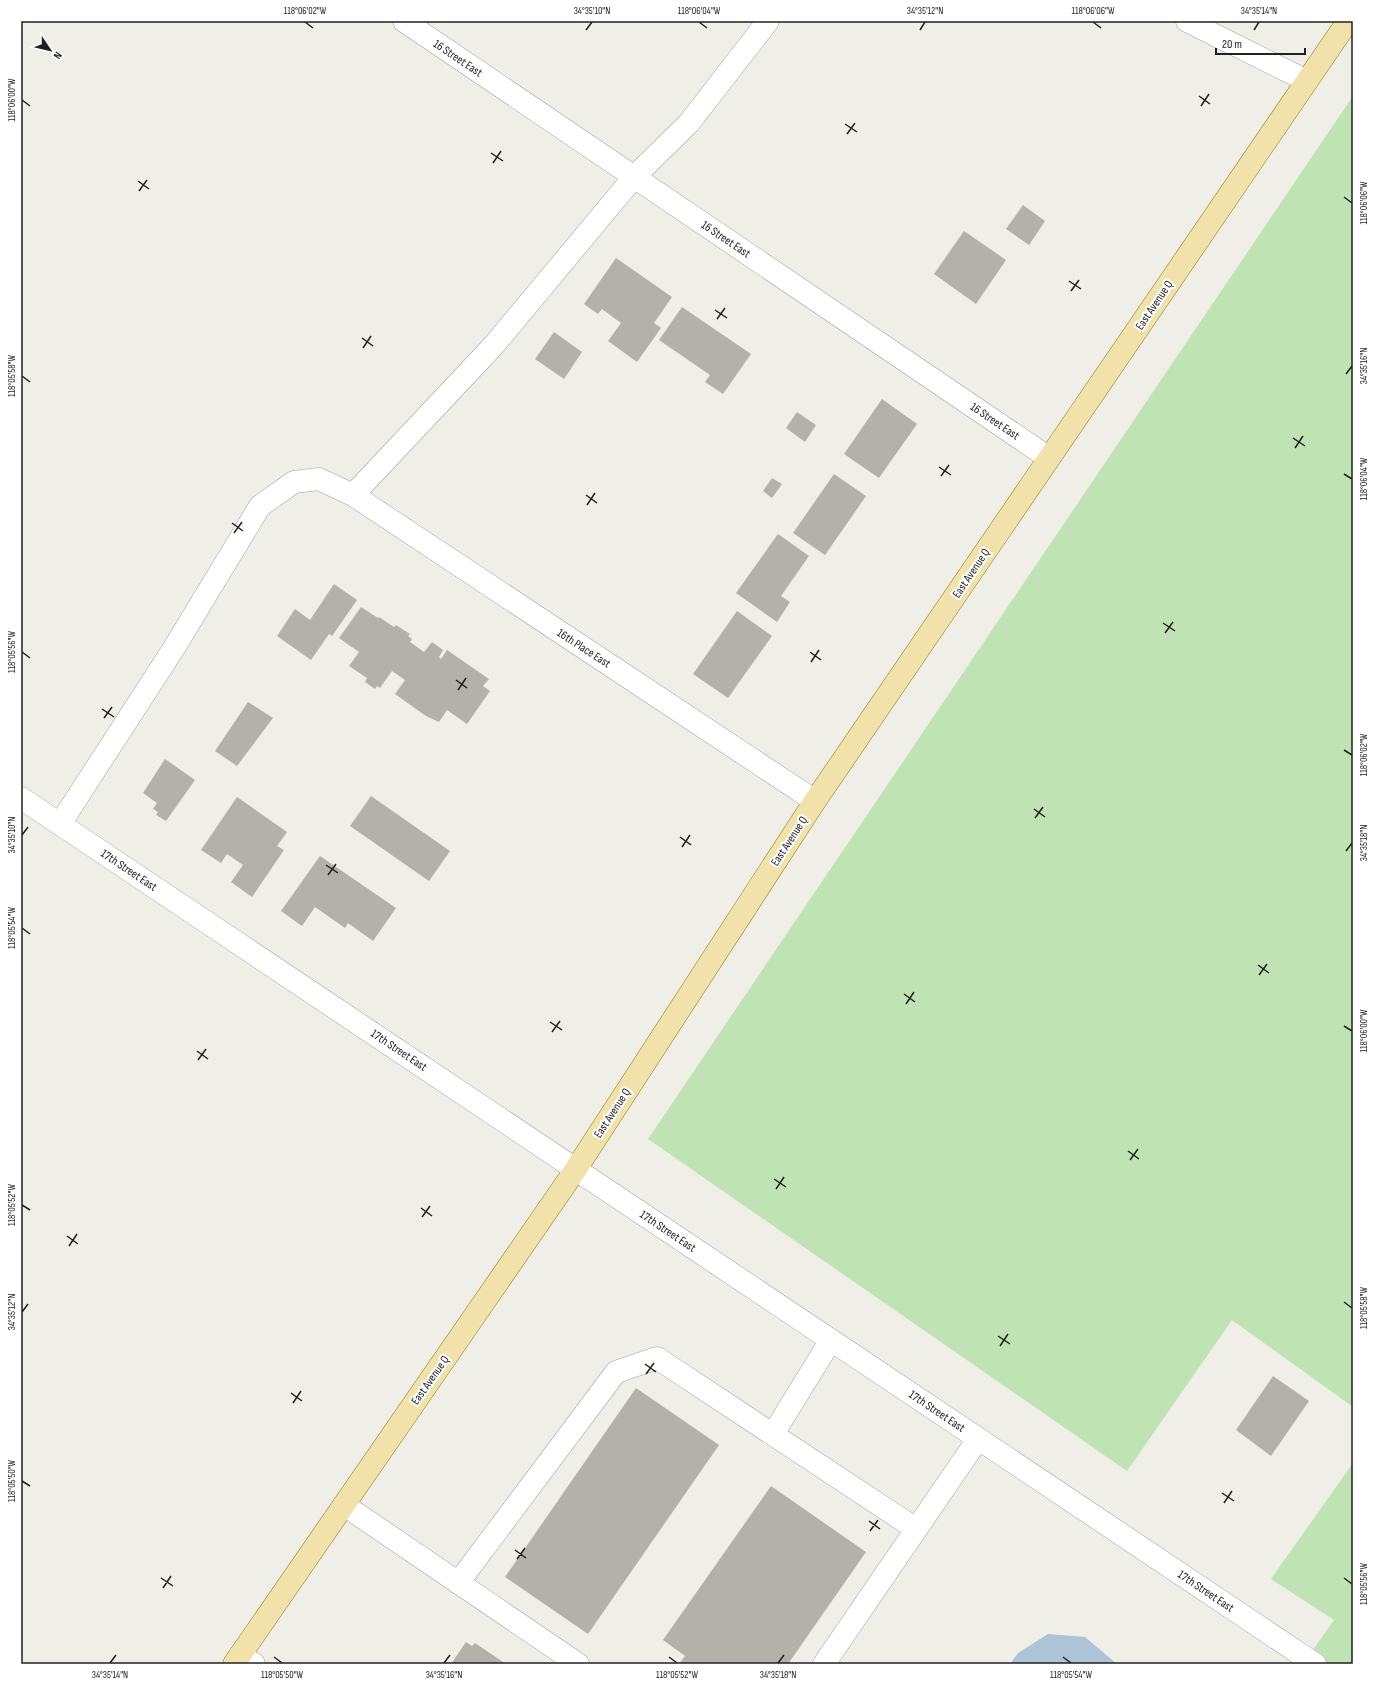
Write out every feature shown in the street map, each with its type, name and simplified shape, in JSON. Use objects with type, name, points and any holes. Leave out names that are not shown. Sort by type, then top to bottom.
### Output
[{"type":"main road","name":"East Avenue Q","points":[[243,1661],[344,1505],[576,1169],[815,801],[1348,21]]},
{"type":"street","name":"16 Street East","points":[[404,21],[1049,458]]},
{"type":"street","points":[[352,495],[494,345],[634,177],[690,123],[768,21]]},
{"type":"street","points":[[1187,21],[1307,81]]},
{"type":"street","name":"16th Place East","points":[[60,824],[174,648],[260,506],[294,482],[319,479],[352,495],[815,801]]},
{"type":"street","name":"17th Street East","points":[[21,798],[1315,1664]]},
{"type":"street","points":[[773,1434],[832,1340]]},
{"type":"street","points":[[458,1583],[616,1372],[657,1358],[916,1529]]},
{"type":"street","points":[[824,1664],[978,1438]]},
{"type":"street","points":[[344,1505],[578,1664]]},
{"type":"green space","points":[[1353,96],[1353,1407],[1232,1320],[1127,1471],[648,1139]]},
{"type":"green space","points":[[1353,1463],[1353,1664],[1303,1664],[1334,1620],[1271,1579]]},
{"type":"water","points":[[1048,1634],[1085,1637],[1117,1664],[1010,1664],[1018,1653]]},
{"type":"building","points":[[1023,205],[1045,221],[1029,245],[1006,229]]},
{"type":"building","points":[[964,231],[1006,260],[976,304],[934,274]]},
{"type":"building","points":[[616,258],[672,297],[654,323],[661,328],[637,362],[608,341],[621,323],[602,309],[598,314],[584,304]]},
{"type":"building","points":[[682,307],[751,354],[723,394],[705,382],[710,375],[659,340]]},
{"type":"building","points":[[554,332],[582,352],[564,379],[535,359]]},
{"type":"building","points":[[882,399],[917,424],[879,478],[844,454]]},
{"type":"building","points":[[797,412],[816,425],[805,442],[786,428]]},
{"type":"building","points":[[834,474],[866,496],[825,555],[793,533]]},
{"type":"building","points":[[772,478],[782,484],[772,498],[763,491]]},
{"type":"building","points":[[778,534],[809,556],[781,596],[790,602],[777,622],[736,593]]},
{"type":"building","points":[[334,584],[357,600],[332,636],[329,634],[311,660],[277,636],[295,609],[310,620]]},
{"type":"building","points":[[361,607],[394,627],[396,625],[410,634],[408,636],[412,639],[410,642],[424,652],[432,642],[443,650],[439,657],[441,659],[447,650],[489,679],[483,686],[490,691],[467,724],[447,710],[439,722],[426,716],[395,694],[405,680],[392,671],[380,688],[377,686],[375,689],[365,682],[367,678],[349,666],[359,652],[339,638]]},
{"type":"building","points":[[737,611],[772,636],[728,698],[693,674]]},
{"type":"building","points":[[248,702],[273,718],[237,766],[215,751]]},
{"type":"building","points":[[165,759],[195,780],[166,821],[156,815],[158,812],[153,809],[157,803],[143,793]]},
{"type":"building","points":[[371,796],[450,851],[429,881],[350,826]]},
{"type":"building","points":[[237,797],[287,832],[277,846],[284,850],[252,897],[231,882],[243,865],[227,854],[221,863],[201,850]]},
{"type":"building","points":[[320,856],[396,908],[373,941],[348,923],[345,928],[315,907],[302,926],[281,911]]},
{"type":"building","points":[[1273,1376],[1309,1401],[1271,1456],[1236,1430]]},
{"type":"building","points":[[636,1388],[719,1445],[588,1634],[505,1577]]},
{"type":"building","points":[[771,1486],[866,1552],[788,1664],[679,1664],[685,1656],[663,1640]]},
{"type":"building","points":[[466,1642],[472,1646],[475,1643],[506,1664],[451,1664]]}]
